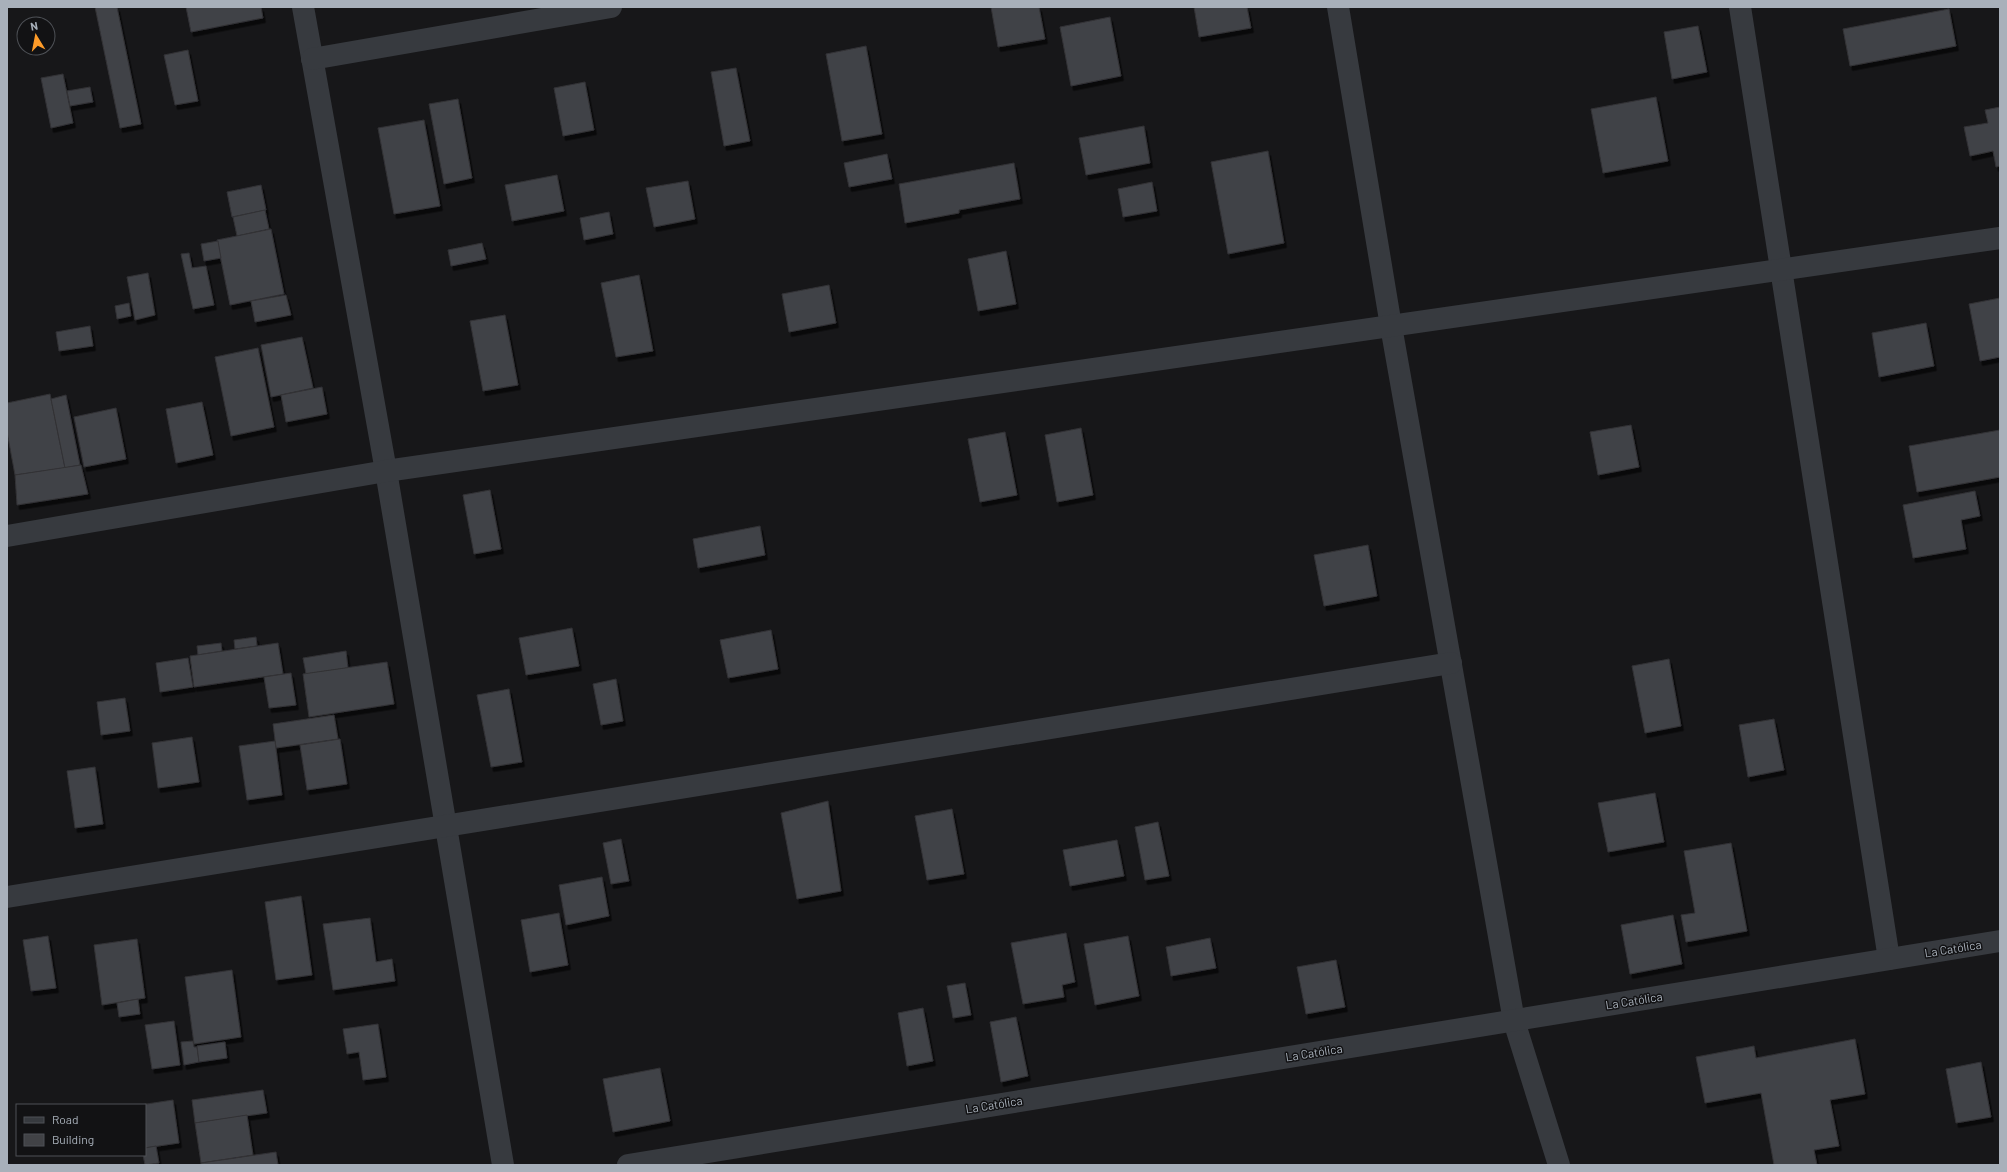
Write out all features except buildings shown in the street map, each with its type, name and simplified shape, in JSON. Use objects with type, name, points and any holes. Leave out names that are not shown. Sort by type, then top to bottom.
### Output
[{"type":"street","points":[[303,7],[386,471],[503,1165]]},
{"type":"street","points":[[312,59],[611,7]]},
{"type":"street","points":[[1338,7],[1391,326],[1514,1021],[1559,1165]]},
{"type":"street","points":[[1740,7],[1889,959]]},
{"type":"street","points":[[7,536],[386,471],[2000,238]]},
{"type":"street","points":[[7,897],[1451,663]]},
{"type":"street","name":"La Católica","points":[[628,1165],[2000,941]]}]
